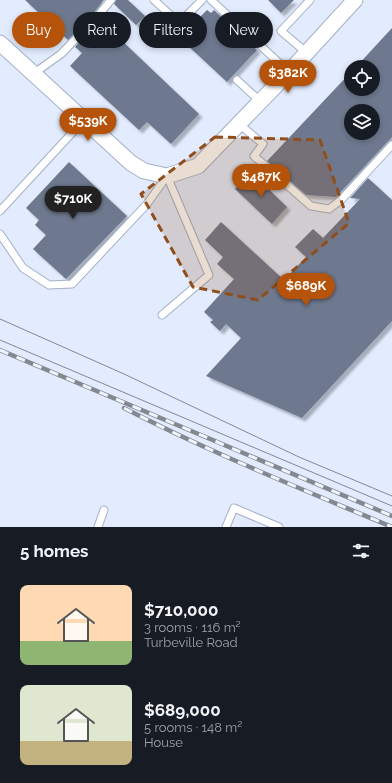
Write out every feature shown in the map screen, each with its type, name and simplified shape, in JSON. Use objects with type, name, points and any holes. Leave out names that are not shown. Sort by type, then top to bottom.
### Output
[{"type":"street","points":[[0,43],[131,163],[144,171],[167,176],[198,166],[261,102],[355,0]]},
{"type":"lane","points":[[33,74],[61,54],[96,18],[111,0]]},
{"type":"lane","points":[[154,0],[179,23],[202,0]]},
{"type":"lane","points":[[211,0],[289,72]]},
{"type":"lane","points":[[306,54],[281,31],[310,0]]},
{"type":"lane","points":[[237,80],[261,102]]},
{"type":"lane","points":[[0,211],[84,120]]},
{"type":"lane","points":[[239,124],[263,144],[254,156],[311,206],[329,209],[341,200],[392,145]]},
{"type":"lane","points":[[0,234],[23,268],[48,285],[72,284],[147,204],[167,176]]},
{"type":"lane","points":[[162,315],[209,275],[167,176]]},
{"type":"lane","points":[[226,527],[234,508],[279,527]]},
{"type":"lane","points":[[98,527],[104,510]]},
{"type":"highlighted area","points":[[215,137],[320,140],[349,223],[258,300],[193,287],[141,194]]},
{"type":"shaded area","points":[[0,0],[392,0],[392,527],[0,527]]},
{"type":"building","points":[[25,0],[104,0],[94,12],[73,12],[73,35],[68,40],[65,37],[65,12],[38,12]]},
{"type":"building","points":[[116,0],[128,0],[141,12],[139,12],[139,22],[136,25],[131,20],[131,12],[122,12],[114,4]]},
{"type":"building","points":[[268,0],[294,0],[281,13]]},
{"type":"building","points":[[207,10],[211,13],[214,10],[216,12],[215,48],[255,48],[257,50],[227,82],[190,48],[207,48],[207,12],[205,12]]},
{"type":"building","points":[[392,28],[392,137],[336,197],[306,195],[267,161],[344,79],[344,96],[380,96],[380,60],[362,60]]},
{"type":"building","points":[[76,48],[129,48],[199,114],[171,144],[147,122],[139,130],[70,66],[82,53]]},
{"type":"building","points":[[69,162],[127,216],[66,279],[33,249],[46,235],[35,225],[39,220],[26,208]]},
{"type":"building","points":[[251,172],[287,207],[272,224],[235,189]]},
{"type":"building","points":[[368,178],[392,200],[392,321],[302,418],[206,376],[241,338],[226,324],[220,331],[210,322],[213,320],[204,312],[234,279],[217,264],[223,257],[205,240],[221,222],[284,280],[306,257],[295,247],[313,229],[323,238],[360,199],[350,198]]},
{"type":"tram line","points":[[0,319],[124,374],[299,457],[392,496]]},
{"type":"tram line","points":[[0,340],[392,506]]},
{"type":"railway","points":[[0,350],[392,516]]},
{"type":"railway","points":[[124,408],[223,455],[392,527]]}]
